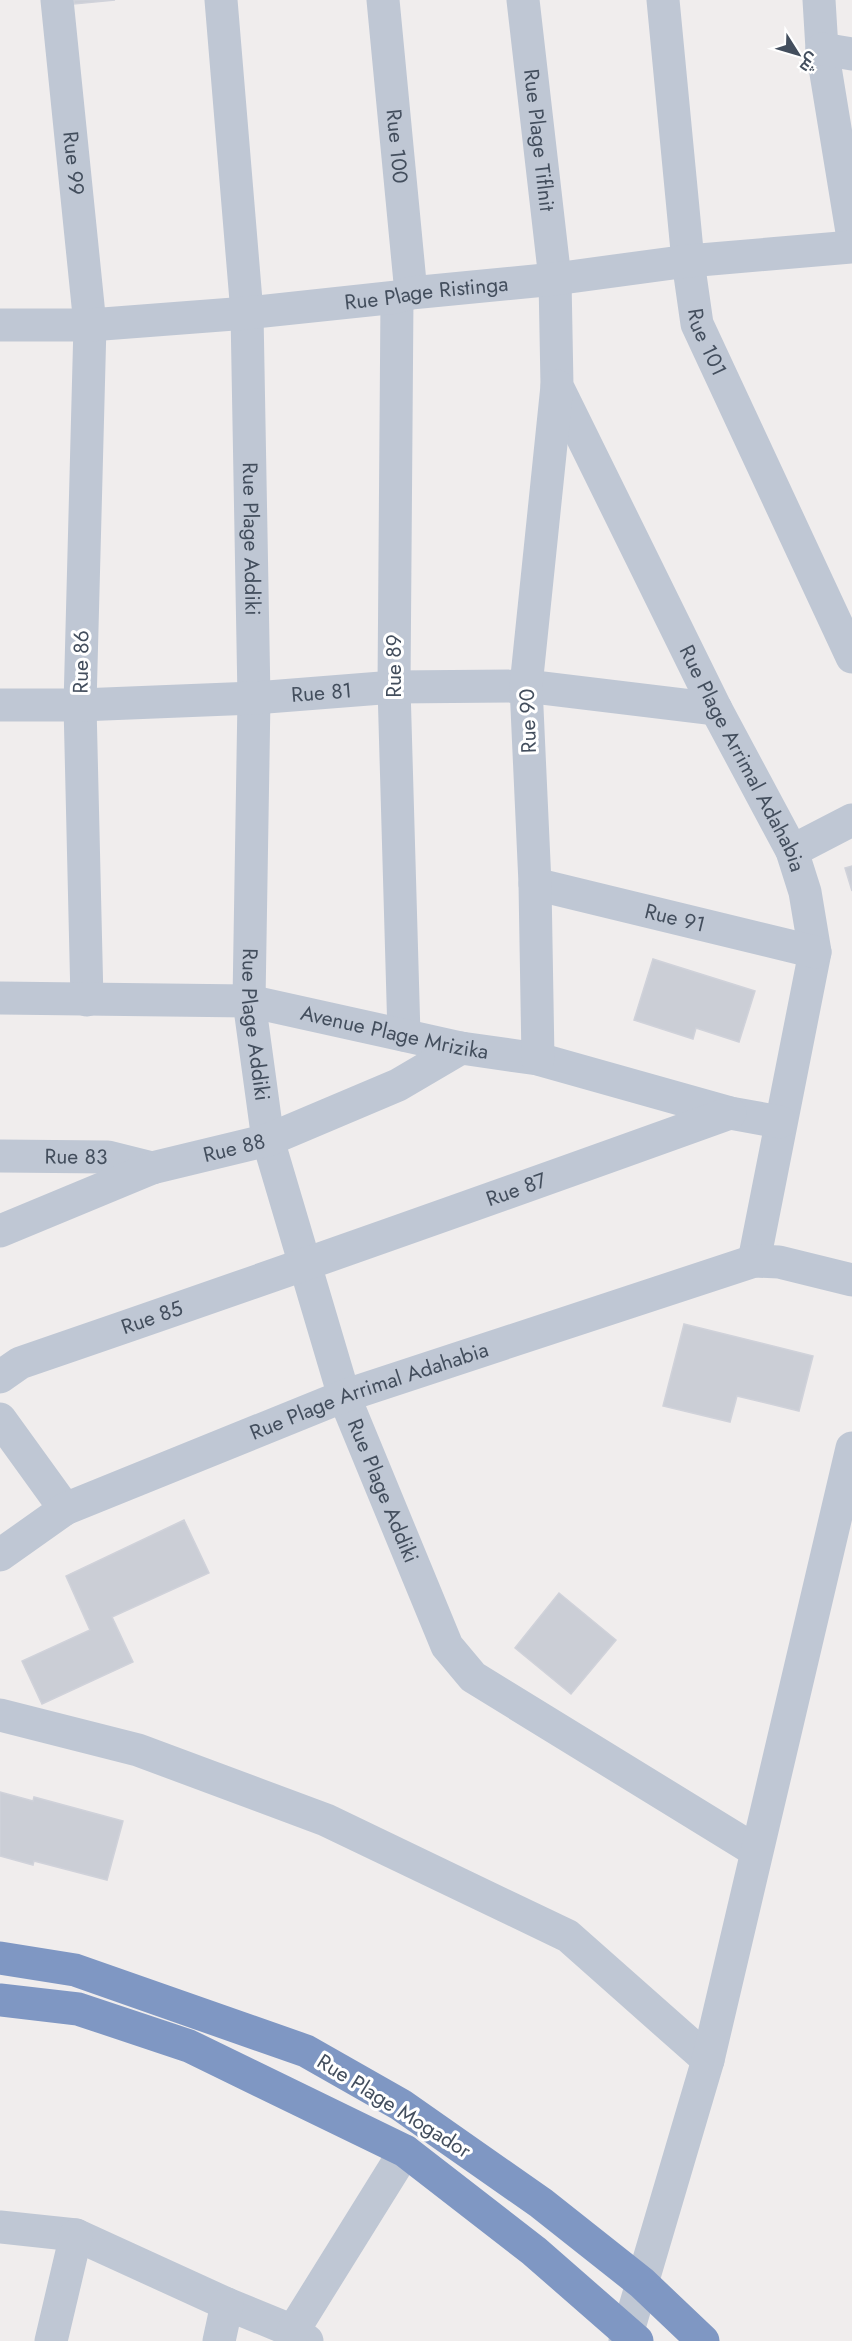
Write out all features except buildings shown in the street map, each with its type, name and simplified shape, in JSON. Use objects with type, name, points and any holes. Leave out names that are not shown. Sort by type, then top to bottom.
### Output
[{"type":"highway","name":"Rue Plage Mogador","points":[[0,1958],[75,1970],[306,2051],[401,2105],[541,2203],[642,2283],[703,2341]]},
{"type":"highway","name":"Rue Plage Mogador","points":[[0,2000],[78,2009],[189,2046],[405,2151],[534,2252],[630,2338]]},
{"type":"street","name":"Rue 99","points":[[57,0],[90,325]]},
{"type":"street","name":"Rue Plage Addiki","points":[[221,0],[247,313],[254,698],[249,1001],[268,1140],[344,1396],[447,1646],[473,1677],[756,1851]]},
{"type":"street","name":"Rue 100","points":[[382,0],[404,295]]},
{"type":"street","name":"Rue Plage Tiflnit","points":[[523,0],[555,279]]},
{"type":"street","name":"Rue 101","points":[[663,0],[688,261],[697,324],[852,657]]},
{"type":"street","points":[[819,0],[837,52],[852,232]]},
{"type":"street","name":"Rue Plage Ristinga","points":[[0,325],[90,325],[247,313],[555,279],[688,261],[852,247]]},
{"type":"street","name":"Rue Plage Arrimal Adahabia","points":[[555,279],[557,386],[716,709],[792,851],[805,892],[815,952],[754,1261]]},
{"type":"street","name":"Rue 89","points":[[404,295],[394,687],[404,1035]]},
{"type":"street","name":"Rue 86","points":[[87,1000],[80,705],[90,325]]},
{"type":"street","name":"Rue 90","points":[[538,1059],[536,884],[526,686],[557,386]]},
{"type":"street","name":"Rue 81","points":[[0,705],[80,705],[254,698],[394,687],[526,686],[716,709]]},
{"type":"street","points":[[792,851],[852,820]]},
{"type":"street","name":"Rue 91","points":[[536,884],[815,952]]},
{"type":"street","name":"Avenue Plage Mrizika","points":[[0,998],[249,1001],[461,1048],[538,1059],[730,1113],[780,1122]]},
{"type":"street","name":"Rue 88","points":[[0,1231],[152,1168],[268,1140],[398,1085],[461,1048]]},
{"type":"street","name":"Rue 87","points":[[305,1265],[730,1113]]},
{"type":"street","name":"Rue 83","points":[[0,1156],[108,1157],[152,1168]]},
{"type":"street","name":"Rue Plage Arrimal Adahabia","points":[[0,1555],[65,1509],[344,1396],[754,1261],[779,1262],[852,1280]]},
{"type":"street","name":"Rue 85","points":[[0,1377],[20,1363],[305,1265]]},
{"type":"street","points":[[0,1419],[65,1509]]},
{"type":"street","points":[[630,2338],[642,2283],[708,2060],[852,1448]]},
{"type":"street","points":[[0,1715],[138,1750],[326,1820],[568,1936],[708,2060]]},
{"type":"street","points":[[0,2227],[76,2235],[300,2336],[405,2151]]},
{"type":"street","points":[[51,2341],[76,2235]]},
{"type":"street","points":[[219,2341],[227,2304]]}]
